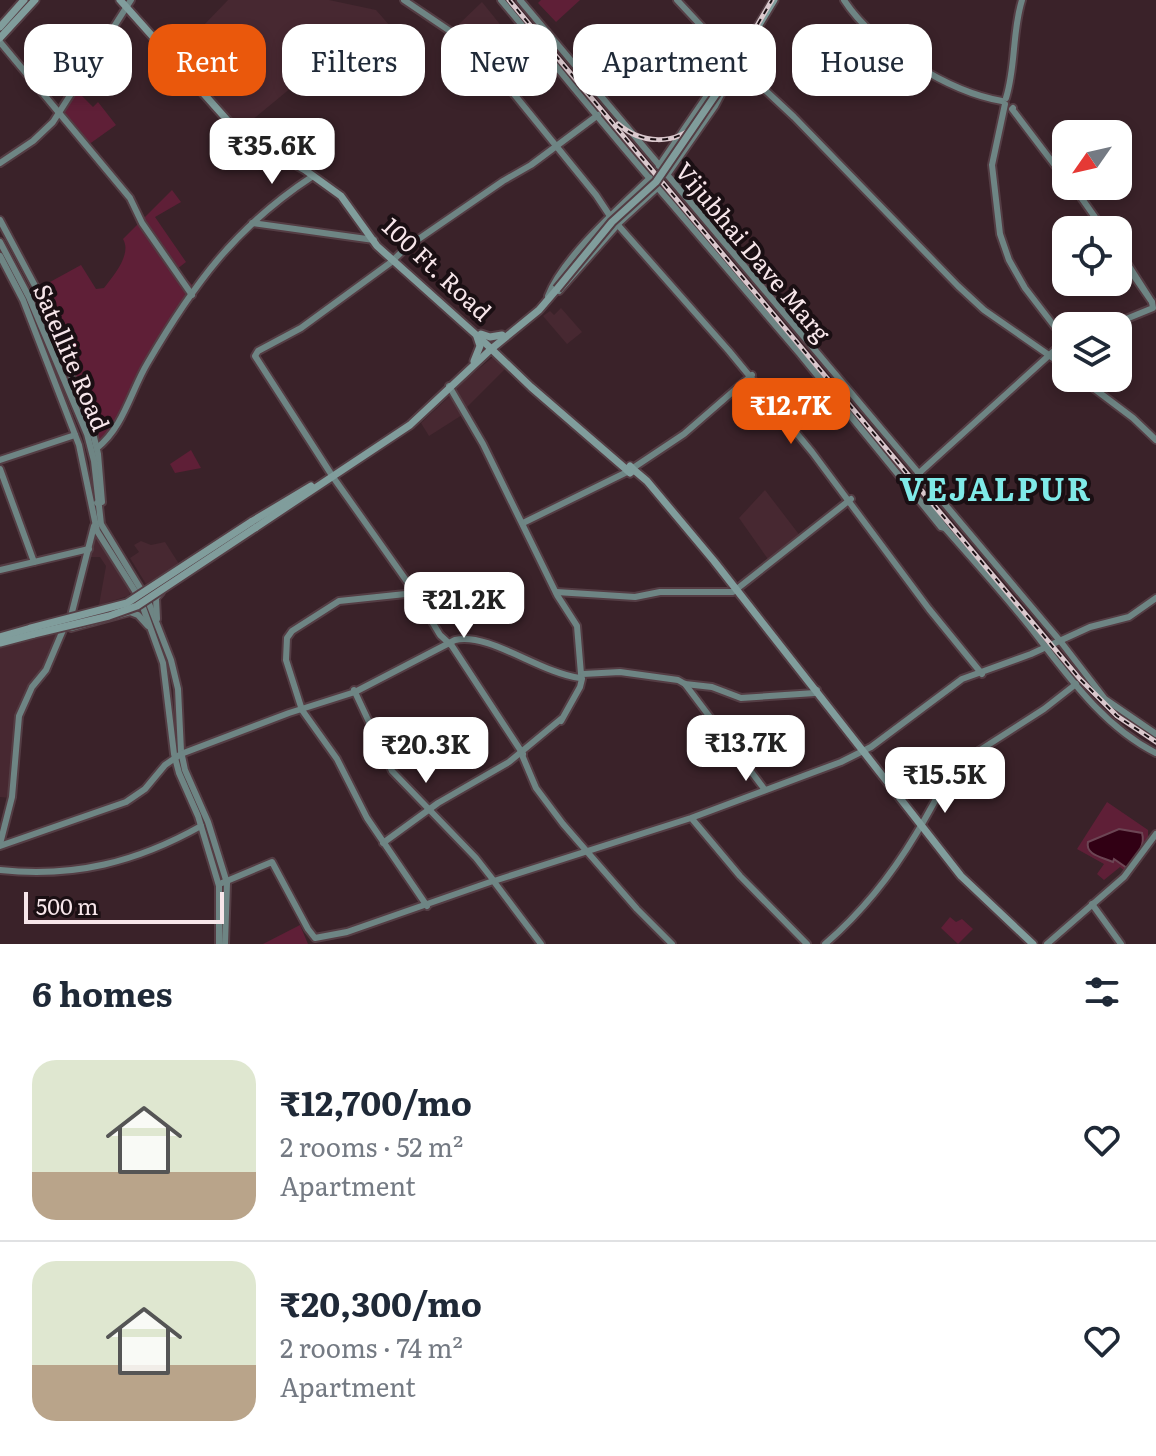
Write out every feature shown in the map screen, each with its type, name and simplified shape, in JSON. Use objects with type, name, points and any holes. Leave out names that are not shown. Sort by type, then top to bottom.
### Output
[{"type":"main road","points":[[0,27],[24,0]]},
{"type":"main road","points":[[0,40],[35,0]]},
{"type":"main road","points":[[758,24],[772,0]]},
{"type":"main road","name":"100 Ft. Road","points":[[125,2],[237,131],[312,175],[349,205],[392,259],[662,498],[816,691],[920,828],[962,877],[1031,944]]},
{"type":"main road","points":[[0,643],[127,603],[331,476],[407,422],[549,297],[610,220],[653,180],[713,96]]},
{"type":"main road","points":[[476,361],[480,346],[478,334],[492,338],[504,336]]},
{"type":"main road","points":[[476,361],[502,358],[504,336]]},
{"type":"main road","points":[[0,637],[30,632]]},
{"type":"street","points":[[404,0],[478,50],[610,214],[751,376],[983,671]]},
{"type":"street","points":[[501,0],[656,189],[661,191],[800,354],[941,527],[945,528]]},
{"type":"street","name":"Vijubhai Dave Marg","points":[[520,0],[1060,641],[1105,699],[1156,734]]},
{"type":"street","points":[[678,0],[699,24]]},
{"type":"street","points":[[844,0],[877,36],[940,80],[965,92],[1006,103],[1052,160]]},
{"type":"street","points":[[1022,0],[1015,26],[1014,59],[992,165],[1000,234],[1009,260],[1025,288],[1052,322]]},
{"type":"street","points":[[0,163],[44,132],[59,113],[125,2]]},
{"type":"street","points":[[0,40],[130,198],[142,223],[191,294]]},
{"type":"street","points":[[659,166],[707,96]]},
{"type":"street","points":[[667,175],[720,96]]},
{"type":"street","points":[[770,96],[813,134],[985,309],[1052,354],[918,473],[918,478],[932,496]]},
{"type":"street","points":[[598,115],[300,326],[252,354],[331,476],[522,754],[545,802],[587,853],[672,944]]},
{"type":"street","points":[[191,294],[204,269],[227,241],[255,216],[312,175]]},
{"type":"street","points":[[96,446],[110,436],[149,361],[206,271],[252,223],[312,175]]},
{"type":"street","points":[[549,297],[553,283],[610,214],[650,178]]},
{"type":"street","points":[[549,297],[561,290],[618,223],[656,189]]},
{"type":"street","points":[[0,220],[42,299],[96,446],[102,502],[97,503]]},
{"type":"street","points":[[252,223],[375,241]]},
{"type":"street","name":"Satellite Road","points":[[0,242],[29,297],[90,433],[98,516],[157,624],[178,689],[178,754],[208,822],[223,884],[222,944]]},
{"type":"street","name":"Satellite Road","points":[[0,256],[23,300],[75,435],[100,538],[130,578]]},
{"type":"street","points":[[1132,272],[1153,308],[1132,317]]},
{"type":"street","points":[[523,523],[630,470],[684,434],[751,376]]},
{"type":"street","points":[[383,843],[522,754],[561,719],[572,703],[581,676],[577,626],[556,592],[483,444],[450,386]]},
{"type":"street","points":[[1101,392],[1156,439]]},
{"type":"street","points":[[0,460],[75,435]]},
{"type":"street","points":[[0,469],[34,562]]},
{"type":"street","points":[[556,592],[635,597],[660,592],[735,591],[850,500]]},
{"type":"street","points":[[928,505],[1045,649],[1116,728],[1156,753]]},
{"type":"street","points":[[266,518],[256,531],[130,612],[30,638],[30,632],[129,598],[238,528],[266,518]]},
{"type":"street","points":[[71,616],[94,523]]},
{"type":"street","points":[[92,538],[100,538]]},
{"type":"street","points":[[0,570],[89,549]]},
{"type":"street","points":[[130,578],[148,586]]},
{"type":"street","points":[[129,598],[132,593],[130,578]]},
{"type":"street","points":[[157,624],[158,594]]},
{"type":"street","points":[[414,594],[339,601],[292,631],[287,638],[286,660],[302,709],[337,759],[367,818],[426,904]]},
{"type":"street","points":[[223,884],[272,862],[315,938],[347,932],[693,820],[765,791],[862,751],[962,679],[1045,649],[1107,622],[1129,617],[1156,599]]},
{"type":"street","name":"Satellite Road","points":[[145,603],[166,676],[178,754],[223,884]]},
{"type":"street","points":[[130,612],[144,620],[153,632]]},
{"type":"street","points":[[0,844],[12,797],[19,716],[32,687],[46,670],[63,630]]},
{"type":"street","points":[[0,844],[116,807],[137,793],[178,754],[355,691],[461,636],[484,638],[535,662],[581,676],[620,672],[720,686],[743,695],[772,691],[796,694],[816,691]]},
{"type":"street","points":[[684,682],[765,791]]},
{"type":"street","points":[[825,944],[858,913],[920,828],[953,771],[1076,684]]},
{"type":"street","points":[[355,691],[392,771],[494,882],[543,944]]},
{"type":"street","points":[[587,853],[765,791]]},
{"type":"street","points":[[693,820],[740,876],[807,944]]},
{"type":"street","points":[[0,870],[56,873],[115,863],[174,841],[201,826]]},
{"type":"street","points":[[1049,944],[1125,878],[1156,837]]},
{"type":"street","points":[[223,884],[271,866],[314,941],[338,937],[426,904]]},
{"type":"street","points":[[1093,905],[1121,944]]},
{"type":"shaded area","points":[[228,0],[329,0],[376,10],[388,24],[282,24],[282,95],[240,130],[213,96],[266,96],[266,24],[205,24]]},
{"type":"shaded area","points":[[541,0],[580,0],[556,22],[538,3]]},
{"type":"shaded area","points":[[482,2],[500,24],[459,24]]},
{"type":"shaded area","points":[[72,96],[82,96],[93,107],[98,102],[116,125],[88,145],[60,113]]},
{"type":"shaded area","points":[[172,190],[181,202],[155,217],[186,262],[177,269],[195,288],[139,373],[112,429],[100,443],[48,304],[39,288],[81,265],[96,289],[104,288],[124,258],[123,239]]},
{"type":"shaded area","points":[[561,308],[582,332],[567,344],[543,316],[550,311],[554,315]]},
{"type":"shaded area","points":[[493,357],[506,368],[465,409],[454,389]]},
{"type":"shaded area","points":[[451,395],[462,415],[429,436],[421,423]]},
{"type":"shaded area","points":[[191,450],[201,468],[175,473],[170,464]]},
{"type":"shaded area","points":[[765,490],[801,537],[770,562],[739,518]]},
{"type":"shaded area","points":[[97,538],[131,592],[128,596],[99,605],[106,566],[100,557],[89,557],[93,540]]},
{"type":"shaded area","points":[[141,541],[151,545],[165,542],[179,564],[146,584],[130,558],[139,552],[134,545]]},
{"type":"shaded area","points":[[59,633],[46,665],[30,686],[19,718],[11,798],[0,797],[0,648]]},
{"type":"shaded area","points":[[936,752],[951,771],[944,783],[920,764]]},
{"type":"shaded area","points":[[1107,802],[1148,830],[1152,841],[1126,872],[1120,867],[1104,880],[1097,874],[1104,864],[1077,849]]},
{"type":"shaded area","points":[[1119,829],[1142,833],[1141,847],[1127,868],[1114,859],[1113,862],[1095,855],[1088,846],[1088,842]]},
{"type":"shaded area","points":[[950,917],[956,922],[962,919],[973,929],[958,944],[941,928]]},
{"type":"shaded area","points":[[300,925],[308,944],[263,944]]},
{"type":"tunnel","points":[[928,505],[932,496]]},
{"type":"railway","points":[[509,0],[1080,679],[1117,716],[1156,742]]},
{"type":"railway","points":[[618,124],[637,136],[658,140],[679,136],[698,123],[713,103],[772,0]]},
{"type":"district","name":"VEJALPUR","points":[[996,487]]}]
